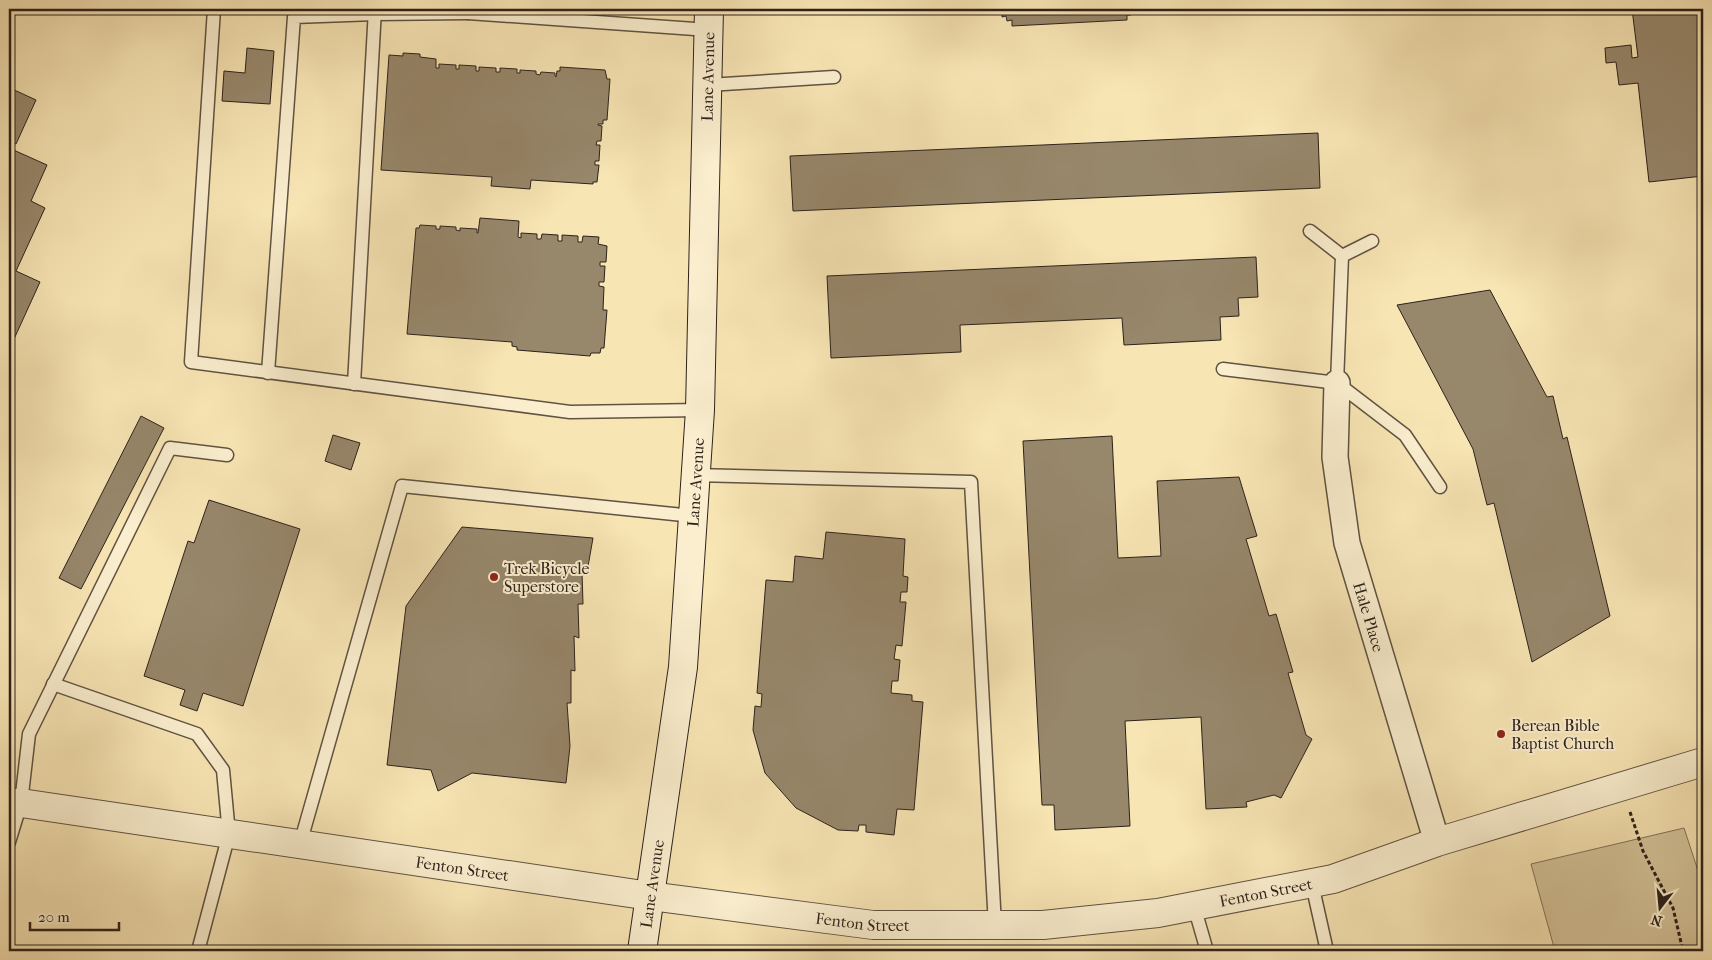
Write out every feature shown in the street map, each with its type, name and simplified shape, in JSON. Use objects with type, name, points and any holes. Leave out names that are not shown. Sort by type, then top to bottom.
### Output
[{"type":"street","name":"Lane Avenue","points":[[642,951],[682,667],[700,410],[709,19]]},
{"type":"street","name":"Hale Place","points":[[1337,383],[1335,457],[1347,543],[1437,842]]},
{"type":"street","name":"Fenton Street","points":[[15,803],[650,896],[873,926],[1049,925],[1158,913],[1333,879],[1437,842],[1703,762]]},
{"type":"lane","points":[[214,9],[191,362],[570,412],[700,410]]},
{"type":"lane","points":[[354,384],[375,11]]},
{"type":"lane","points":[[268,372],[294,13],[468,11],[709,19]]},
{"type":"lane","points":[[708,85],[834,77]]},
{"type":"lane","points":[[1310,231],[1342,256]]},
{"type":"lane","points":[[1342,256],[1372,241]]},
{"type":"lane","points":[[1337,383],[1342,256]]},
{"type":"lane","points":[[1223,369],[1337,383],[1405,435],[1440,487]]},
{"type":"lane","points":[[9,842],[29,734],[170,448],[228,455]]},
{"type":"lane","points":[[695,476],[971,482],[995,926]]},
{"type":"lane","points":[[300,844],[402,486],[692,516]]},
{"type":"lane","points":[[53,684],[198,734],[223,770],[229,834],[198,951]]},
{"type":"lane","points":[[1312,884],[1327,951]]},
{"type":"lane","points":[[1194,906],[1207,951]]},
{"type":"path","points":[[1622,787],[1643,851],[1673,908],[1683,951]]},
{"type":"shaded area","points":[[1684,828],[1703,886],[1703,951],[1555,951],[1531,864]]},
{"type":"building","points":[[997,9],[1136,9],[1136,11],[1131,11],[1131,15],[1127,15],[1127,20],[1012,26],[1012,20],[1007,21],[1006,16],[1002,17],[1002,12],[997,12]]},
{"type":"building","points":[[1632,9],[1703,9],[1703,176],[1649,182],[1638,83],[1619,85],[1616,62],[1606,63],[1605,48],[1631,45],[1632,58],[1638,57]]},
{"type":"building","points":[[247,48],[274,51],[270,104],[222,101],[224,71],[245,73]]},
{"type":"building","points":[[403,53],[420,54],[420,57],[436,59],[436,68],[439,68],[439,64],[456,65],[456,69],[459,69],[459,65],[476,66],[476,71],[479,71],[479,67],[496,68],[496,72],[500,72],[500,68],[517,69],[517,73],[520,73],[520,70],[536,71],[536,74],[540,75],[541,72],[555,73],[556,77],[560,67],[605,70],[607,79],[610,79],[607,120],[603,120],[603,124],[598,124],[602,126],[601,141],[597,141],[596,145],[600,145],[599,161],[595,161],[595,165],[599,165],[597,182],[593,182],[593,184],[531,180],[530,189],[491,186],[492,177],[381,170],[389,55],[403,56]]},
{"type":"building","points":[[10,88],[36,100],[16,144],[9,141]]},
{"type":"building","points":[[1318,133],[1320,188],[793,211],[790,156]]},
{"type":"building","points":[[9,148],[47,165],[31,201],[45,208],[16,271],[40,282],[9,350]]},
{"type":"building","points":[[480,218],[519,221],[518,237],[521,238],[521,233],[537,234],[537,239],[541,239],[542,234],[558,235],[558,241],[562,241],[562,235],[578,236],[578,242],[582,242],[583,236],[599,237],[598,244],[607,246],[606,262],[600,262],[600,266],[605,266],[604,282],[599,282],[599,286],[604,287],[603,310],[607,310],[604,348],[601,348],[600,353],[591,353],[590,356],[517,350],[517,347],[512,346],[512,342],[407,334],[416,228],[419,228],[420,225],[436,226],[436,229],[440,229],[440,226],[456,227],[456,230],[460,231],[460,228],[477,229],[478,233]]},
{"type":"building","points":[[1256,257],[1258,297],[1238,298],[1239,316],[1220,317],[1221,340],[1124,345],[1122,318],[960,325],[961,352],[831,358],[827,276]]},
{"type":"building","points":[[1490,290],[1547,397],[1553,396],[1563,439],[1567,437],[1610,616],[1532,662],[1494,503],[1487,505],[1473,449],[1397,305]]},
{"type":"building","points":[[141,416],[164,428],[81,589],[59,578]]},
{"type":"building","points":[[333,435],[360,443],[351,470],[325,461]]},
{"type":"building","points":[[1112,436],[1118,558],[1161,556],[1157,481],[1239,477],[1257,536],[1246,539],[1269,616],[1276,614],[1293,672],[1288,673],[1306,735],[1312,739],[1281,798],[1274,795],[1246,802],[1247,807],[1206,809],[1201,717],[1125,721],[1130,826],[1055,830],[1054,805],[1042,805],[1023,441]]},
{"type":"building","points":[[209,500],[300,529],[243,706],[203,693],[197,711],[180,705],[185,690],[144,676],[188,541],[194,543]]},
{"type":"building","points":[[462,527],[593,538],[587,572],[582,572],[583,604],[578,604],[579,638],[574,636],[575,671],[571,670],[571,703],[567,703],[570,746],[566,783],[472,773],[438,791],[431,770],[387,765],[406,606]]},
{"type":"building","points":[[826,532],[905,539],[903,576],[908,577],[907,592],[901,592],[900,602],[906,602],[902,646],[896,645],[894,659],[900,660],[898,681],[892,681],[891,693],[912,695],[912,701],[923,702],[914,810],[897,809],[894,835],[866,832],[866,825],[859,825],[858,831],[838,830],[796,808],[765,773],[753,730],[755,706],[761,707],[762,694],[757,693],[766,580],[793,582],[795,556],[823,559]]},
{"type":"place","name":"Trek Bicycle Superstore","points":[[494,577]]},
{"type":"place","name":"Berean Bible Baptist Church","points":[[1501,734]]}]
